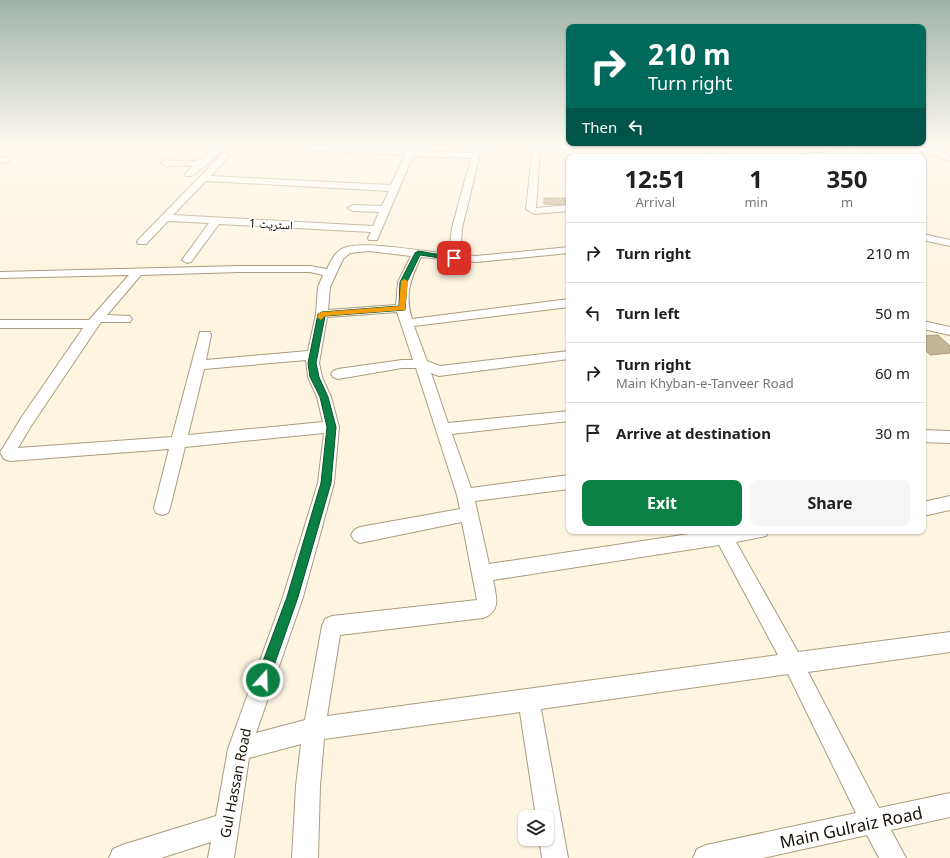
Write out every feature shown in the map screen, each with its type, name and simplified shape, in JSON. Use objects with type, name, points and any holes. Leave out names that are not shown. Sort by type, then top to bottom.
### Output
[{"type":"street","points":[[142,242],[195,186]]},
{"type":"street","points":[[357,186],[394,188],[369,248]]},
{"type":"street","points":[[454,258],[457,228],[468,186]]},
{"type":"street","points":[[533,186],[531,209],[534,212],[566,208]]},
{"type":"street","points":[[353,208],[385,209]]},
{"type":"street","name":"اسٹریٹ 1","points":[[165,218],[377,229]]},
{"type":"street","points":[[187,260],[216,221]]},
{"type":"street","points":[[926,238],[950,243]]},
{"type":"street","name":"Gul Hassan Road","points":[[221,858],[239,749],[292,597],[326,483],[332,427],[324,397],[315,377],[312,363],[322,314],[324,287],[339,257],[347,250],[369,248],[454,258],[476,259],[566,250]]},
{"type":"street","points":[[305,858],[308,786],[314,729],[332,626],[483,609],[487,605],[482,573],[465,496],[402,308],[404,282],[414,253]]},
{"type":"street","points":[[2,277],[310,269],[330,273]]},
{"type":"street","points":[[137,273],[94,321],[26,422],[8,452],[10,455],[179,442],[332,427]]},
{"type":"street","points":[[407,322],[566,303]]},
{"type":"street","points":[[322,314],[402,308]]},
{"type":"street","points":[[0,324],[126,319]]},
{"type":"street","points":[[926,326],[945,330],[950,341]]},
{"type":"street","points":[[162,508],[205,335]]},
{"type":"street","points":[[198,364],[314,355]]},
{"type":"street","points":[[338,374],[402,364],[421,364],[439,371],[566,356]]},
{"type":"street","points":[[443,429],[566,416]]},
{"type":"street","points":[[926,436],[950,437]]},
{"type":"street","points":[[465,496],[566,482]]},
{"type":"street","points":[[926,508],[950,503]]},
{"type":"street","points":[[360,535],[469,514]]},
{"type":"street","points":[[482,573],[717,534]]},
{"type":"street","points":[[724,534],[793,663],[873,822],[893,858]]},
{"type":"street","points":[[239,749],[314,729],[529,701],[950,642]]},
{"type":"street","points":[[529,701],[555,858]]},
{"type":"street","name":"Main Gulraiz Road","points":[[706,858],[950,806]]},
{"type":"street","points":[[122,858],[226,825]]},
{"type":"building","points":[[544,198],[566,198],[566,205],[544,204]]},
{"type":"building","points":[[938,335],[950,346],[950,353],[930,355],[926,351],[926,336]]},
{"type":"slow traffic","points":[[321,317],[322,314],[402,308],[404,281]]},
{"type":"route","points":[[263,680],[292,597],[326,483],[332,427],[324,397],[315,377],[312,363],[322,314],[402,308],[404,282],[418,253],[454,258]]}]
